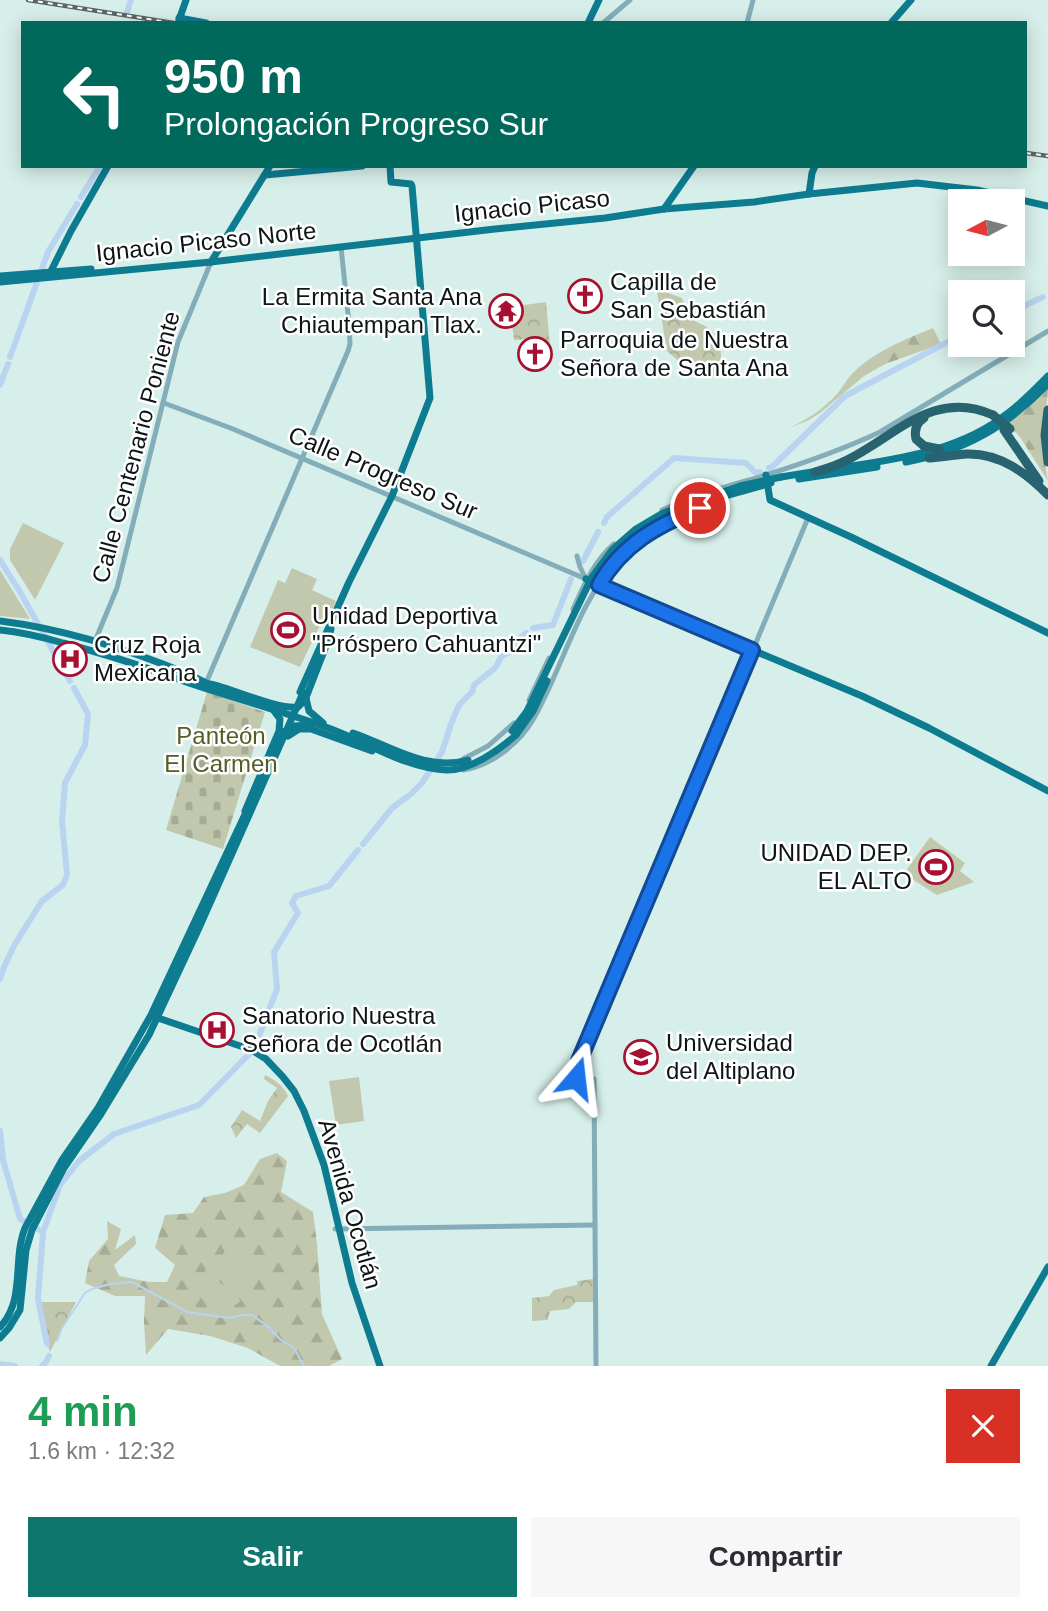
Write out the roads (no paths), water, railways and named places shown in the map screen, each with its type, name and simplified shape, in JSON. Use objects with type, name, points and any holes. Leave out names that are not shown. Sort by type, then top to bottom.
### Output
[{"type":"highway","points":[[815,472],[846,461],[928,412],[966,407],[981,410],[1007,430],[1048,484]]},
{"type":"highway","points":[[1048,410],[1045,435],[1048,461]]},
{"type":"highway","points":[[939,449],[924,446],[916,439],[916,428],[922,419],[938,413],[957,411],[991,417]]},
{"type":"highway","points":[[1007,430],[1048,494]]},
{"type":"highway","points":[[929,458],[970,454],[987,456],[1003,461],[1029,476],[1048,494]]},
{"type":"main road","points":[[186,0],[180,19],[193,21]]},
{"type":"main road","points":[[589,21],[599,0]]},
{"type":"main road","points":[[893,21],[911,0]]},
{"type":"main road","points":[[42,276],[107,168]]},
{"type":"main road","points":[[213,260],[269,168]]},
{"type":"main road","points":[[265,175],[340,168]]},
{"type":"main road","points":[[292,727],[296,705],[393,496],[430,398],[411,184],[391,182],[390,168]]},
{"type":"main road","points":[[664,209],[693,168]]},
{"type":"main road","points":[[808,194],[814,170]]},
{"type":"main road","name":"Ignacio Picaso","points":[[417,239],[664,209],[754,202],[917,183],[977,190],[1048,205]]},
{"type":"main road","name":"Ignacio Picaso Norte","points":[[0,282],[417,239]]},
{"type":"main road","name":"Ignacio Picaso Norte","points":[[0,276],[42,276]]},
{"type":"main road","points":[[514,733],[592,577],[612,550],[636,529],[663,513],[740,486],[939,449],[985,429],[1006,415],[1048,376]]},
{"type":"main road","points":[[0,621],[34,626],[94,641],[227,688],[296,705],[369,745],[425,764],[447,767],[495,747],[514,733],[533,711],[595,580],[613,555],[636,535],[660,520],[694,506],[781,479],[845,473],[929,458],[947,452],[1013,417],[1048,384]]},
{"type":"main road","points":[[766,478],[770,500],[1048,633]]},
{"type":"main road","points":[[0,1338],[20,1310],[27,1234],[34,1218],[62,1160],[153,1018],[283,736],[322,641],[354,576]]},
{"type":"main road","points":[[588,582],[597,581],[851,691],[929,728],[1048,791]]},
{"type":"main road","points":[[0,630],[50,639],[120,659],[274,710],[306,705],[309,712],[323,723]]},
{"type":"main road","points":[[120,659],[124,659],[126,655],[124,650]]},
{"type":"main road","points":[[139,666],[138,660],[142,657]]},
{"type":"main road","points":[[168,675],[207,681]]},
{"type":"main road","points":[[296,705],[323,723],[371,739],[398,755]]},
{"type":"main road","points":[[274,710],[283,736]]},
{"type":"main road","points":[[283,736],[292,727],[301,724],[369,745]]},
{"type":"main road","points":[[283,736],[299,729],[311,729],[386,755],[398,755]]},
{"type":"main road","points":[[149,1035],[153,1018],[163,1006],[189,942]]},
{"type":"main road","points":[[49,1189],[105,1108],[149,1035],[165,1023],[163,1006]]},
{"type":"main road","name":"Avenida Ocotlán","points":[[153,1018],[252,1053],[290,1091],[321,1167],[352,1283],[378,1366]]},
{"type":"main road","points":[[105,1094],[109,1097],[105,1108]]},
{"type":"main road","points":[[0,1327],[10,1314],[14,1301],[21,1238],[27,1234]]},
{"type":"main road","points":[[991,1366],[1048,1267]]},
{"type":"street","points":[[605,21],[630,0]]},
{"type":"street","points":[[748,21],[753,0]]},
{"type":"street","points":[[207,681],[350,344],[341,247]]},
{"type":"street","name":"Calle Centenario Poniente","points":[[94,641],[117,588],[178,342],[213,260]]},
{"type":"street","points":[[447,767],[488,746],[506,732],[523,711],[592,569],[608,549],[634,527],[679,502],[766,478],[880,432],[1048,331]]},
{"type":"street","name":"Calle Progreso Sur","points":[[164,403],[393,496],[588,582]]},
{"type":"street","points":[[447,767],[456,771],[474,768],[489,761],[515,742],[533,720],[597,581],[625,551],[660,525],[738,492]]},
{"type":"street","points":[[596,1366],[594,1079],[576,1078],[579,1061],[808,518]]},
{"type":"street","points":[[634,527],[635,534],[643,537]]},
{"type":"street","points":[[620,538],[624,542],[625,551]]},
{"type":"street","points":[[577,556],[592,596]]},
{"type":"street","points":[[592,569],[597,581]]},
{"type":"street","points":[[574,606],[585,611]]},
{"type":"street","points":[[337,1229],[595,1225]]},
{"type":"waterway","points":[[127,12],[131,0]]},
{"type":"waterway","points":[[81,197],[99,168]]},
{"type":"waterway","points":[[10,357],[48,252],[77,204]]},
{"type":"waterway","points":[[1025,305],[1043,297]]},
{"type":"waterway","points":[[769,468],[845,396],[948,342]]},
{"type":"waterway","points":[[0,385],[8,364]]},
{"type":"waterway","points":[[604,523],[607,517],[674,458],[746,463],[756,473],[760,472]]},
{"type":"waterway","points":[[583,561],[598,532]]},
{"type":"waterway","points":[[0,560],[70,681]]},
{"type":"waterway","points":[[533,628],[553,625],[571,579]]},
{"type":"waterway","points":[[363,844],[392,808],[422,783],[442,752],[459,705],[472,692],[474,685],[496,667],[501,657],[512,650],[526,633]]},
{"type":"waterway","points":[[0,979],[15,944],[42,901],[63,885],[67,875],[62,821],[65,783],[85,745],[88,714],[74,688]]},
{"type":"waterway","points":[[259,1036],[277,989],[274,952],[298,913],[292,903],[296,896],[329,886],[358,850]]},
{"type":"waterway","points":[[43,1232],[60,1185],[79,1161],[114,1134],[199,1105],[254,1049],[258,1039]]},
{"type":"waterway","points":[[0,1131],[3,1160],[20,1219],[43,1232],[38,1299],[47,1344]]},
{"type":"waterway","points":[[57,1341],[62,1328],[85,1293],[110,1284],[132,1282],[187,1312],[230,1318],[252,1315],[294,1348],[304,1366]]},
{"type":"waterway","points":[[42,1366],[49,1356]]},
{"type":"waterway","points":[[0,1364],[15,1366]]},
{"type":"railway","points":[[28,0],[161,21]]},
{"type":"railway","points":[[1027,153],[1048,156]]},
{"type":"place","name":"Capilla de San Sebastián","points":[[585,296]]},
{"type":"place","name":"La Ermita Santa Ana Chiautempan Tlax.","points":[[506,311]]},
{"type":"place","name":"Parroquia de Nuestra Señora de Santa Ana","points":[[535,354]]},
{"type":"place","name":"Unidad Deportiva \"Próspero Cahuantzi\"","points":[[288,630]]},
{"type":"place","name":"Cruz Roja Mexicana","points":[[70,659]]},
{"type":"place","name":"UNIDAD DEP. EL ALTO","points":[[936,867]]},
{"type":"place","name":"Sanatorio Nuestra Señora de Ocotlán","points":[[217,1030]]},
{"type":"place","name":"Universidad del Altiplano","points":[[641,1057]]},
{"type":"park label","name":"Panteón El Carmen","points":[[221,750]]}]
